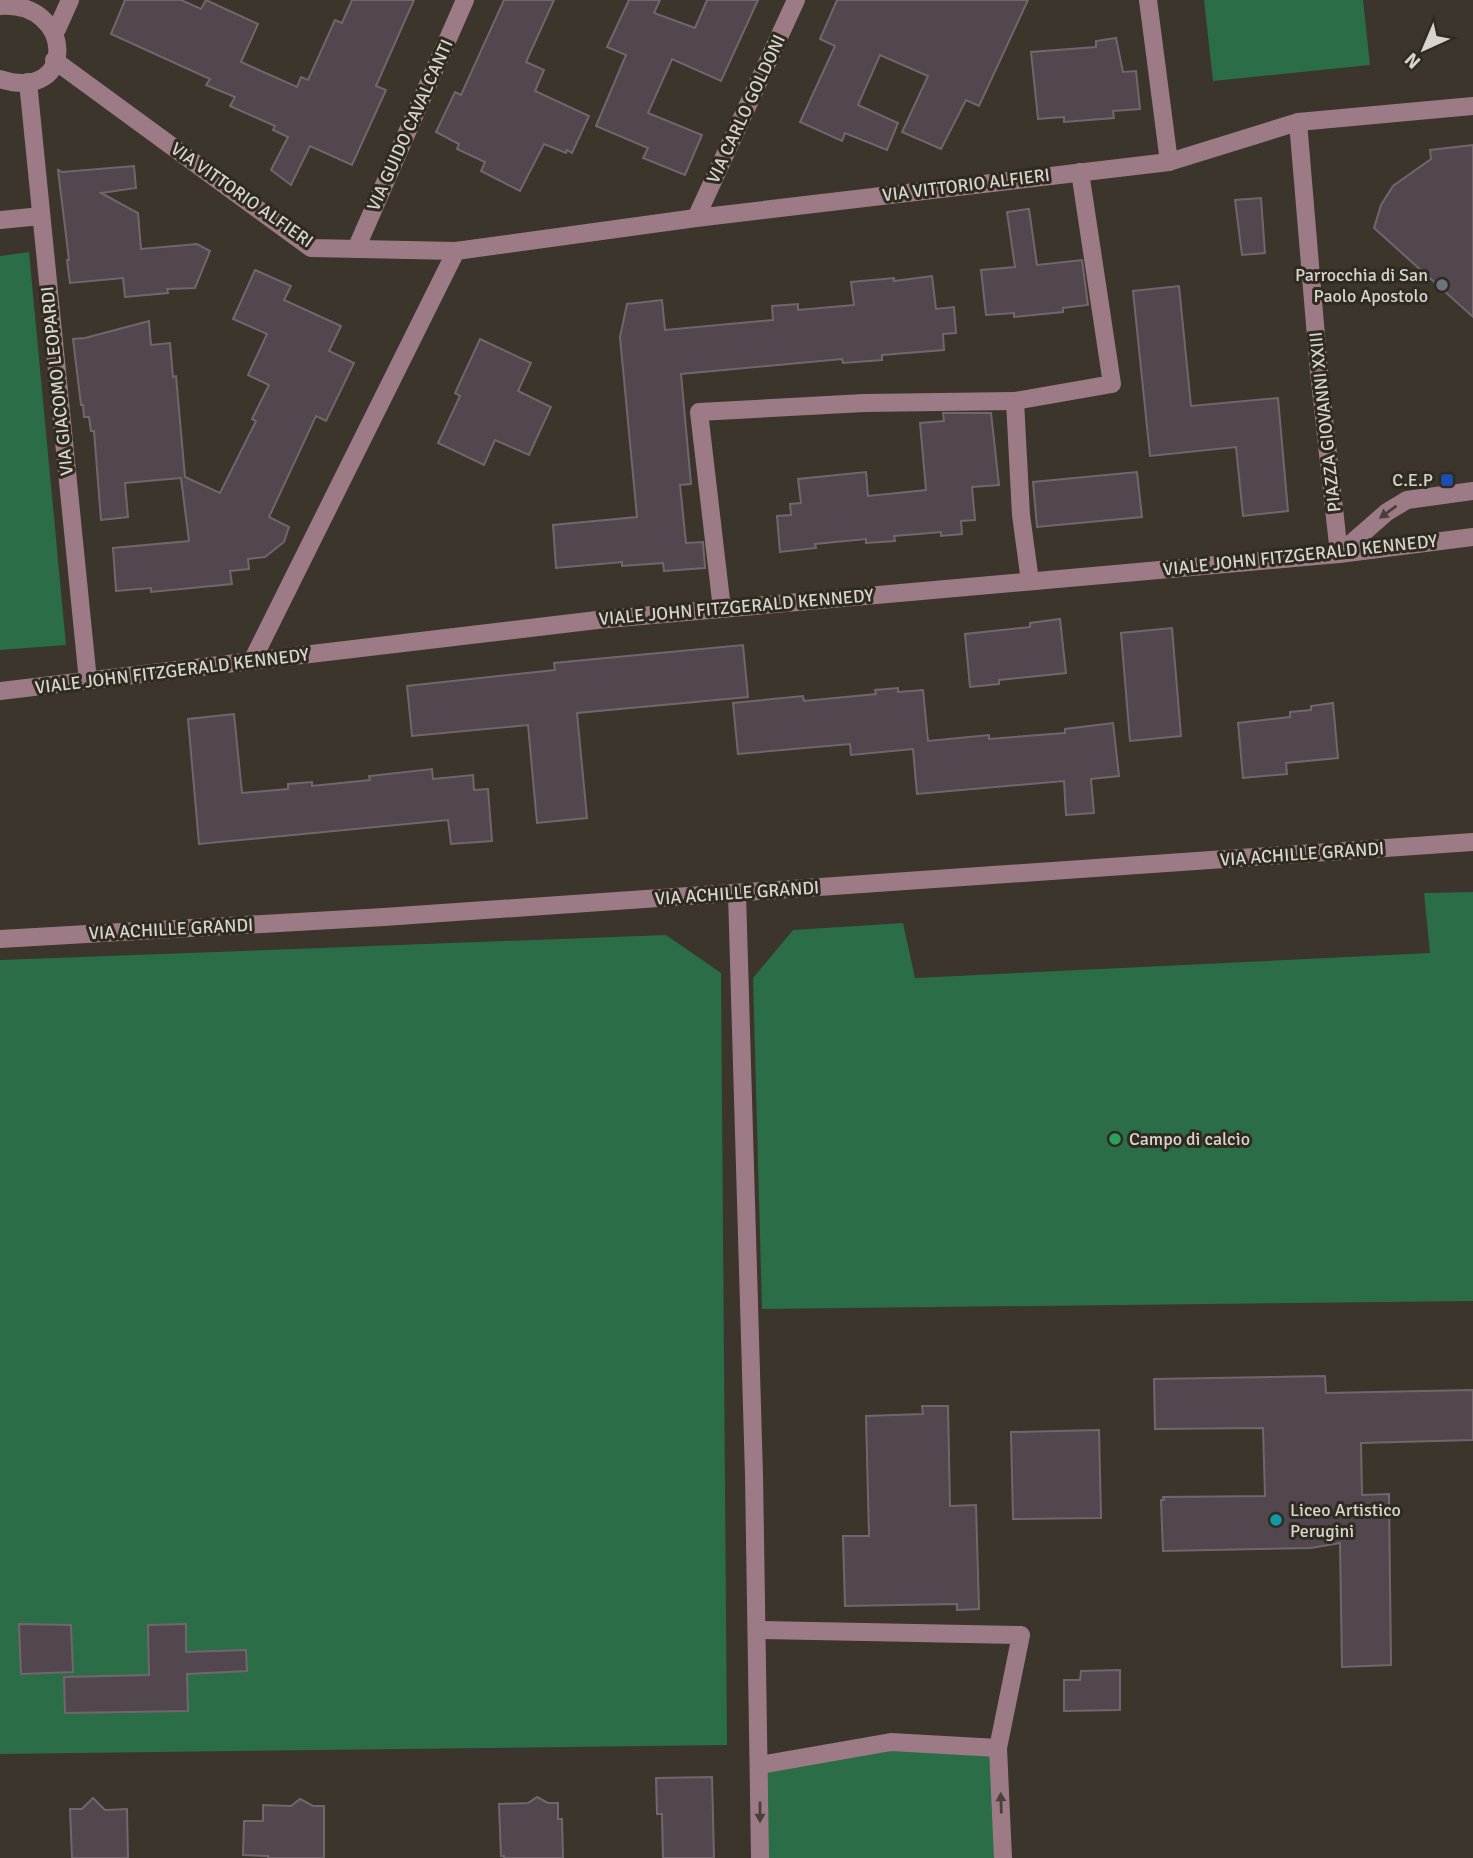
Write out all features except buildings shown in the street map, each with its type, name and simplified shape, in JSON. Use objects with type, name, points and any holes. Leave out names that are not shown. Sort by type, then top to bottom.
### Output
[{"type":"street","points":[[0,5],[4,0]]},
{"type":"street","points":[[57,29],[70,0]]},
{"type":"street","name":"VIA GUIDO CAVALCANTI","points":[[356,249],[465,0]]},
{"type":"street","name":"VIA CARLO GOLDONI","points":[[696,218],[796,0]]},
{"type":"street","points":[[0,5],[21,1],[33,4],[52,19],[59,40],[54,60],[48,70],[27,82],[13,83],[0,79]]},
{"type":"street","points":[[1145,2],[1169,162]]},
{"type":"street","name":"VIA VITTORIO ALFIERI","points":[[54,60],[311,248],[456,251],[696,218],[1169,162],[1298,122],[1473,106]]},
{"type":"street","name":"VIA GIACOMO LEOPARDI","points":[[27,82],[88,681]]},
{"type":"street","name":"PIAZZA GIOVANNI XXIII","points":[[1298,122],[1319,372],[1339,554]]},
{"type":"street","points":[[722,609],[699,412],[864,403],[1015,401],[1112,384],[1080,172]]},
{"type":"street","points":[[0,220],[41,216]]},
{"type":"street","points":[[252,661],[456,251]]},
{"type":"street","points":[[1015,401],[1021,515],[1030,581]]},
{"type":"street","points":[[1339,554],[1387,512],[1406,500],[1473,491]]},
{"type":"street","name":"VIALE JOHN FITZGERALD KENNEDY","points":[[0,691],[597,620],[1339,554],[1473,537]]},
{"type":"street","name":"VIA ACHILLE GRANDI","points":[[0,939],[384,917],[1473,842]]},
{"type":"street","points":[[737,893],[757,1630],[760,1858]]},
{"type":"street","points":[[757,1630],[1021,1635],[998,1748],[1003,1858]]},
{"type":"street","points":[[760,1765],[891,1742],[998,1748]]},
{"type":"green space","points":[[1204,0],[1363,0],[1370,65],[1213,81]]},
{"type":"green space","points":[[29,252],[66,645],[0,650],[0,256]]},
{"type":"green space","name":"Campo di calcio","points":[[1473,892],[1473,1301],[762,1309],[753,978],[793,930],[903,923],[915,978],[1430,953],[1424,893]]},
{"type":"green space","points":[[666,935],[721,973],[727,1745],[0,1754],[0,960]]},
{"type":"green space","points":[[891,1742],[999,1757],[1003,1858],[760,1858],[760,1765]]},
{"type":"place","name":"Parrocchia di San Paolo Apostolo","points":[[1442,285]]},
{"type":"place","name":"C.E.P","points":[[1447,480]]},
{"type":"place","name":"Campo di calcio","points":[[1115,1139]]},
{"type":"place","name":"Liceo Artistico Perugini","points":[[1276,1520]]}]
